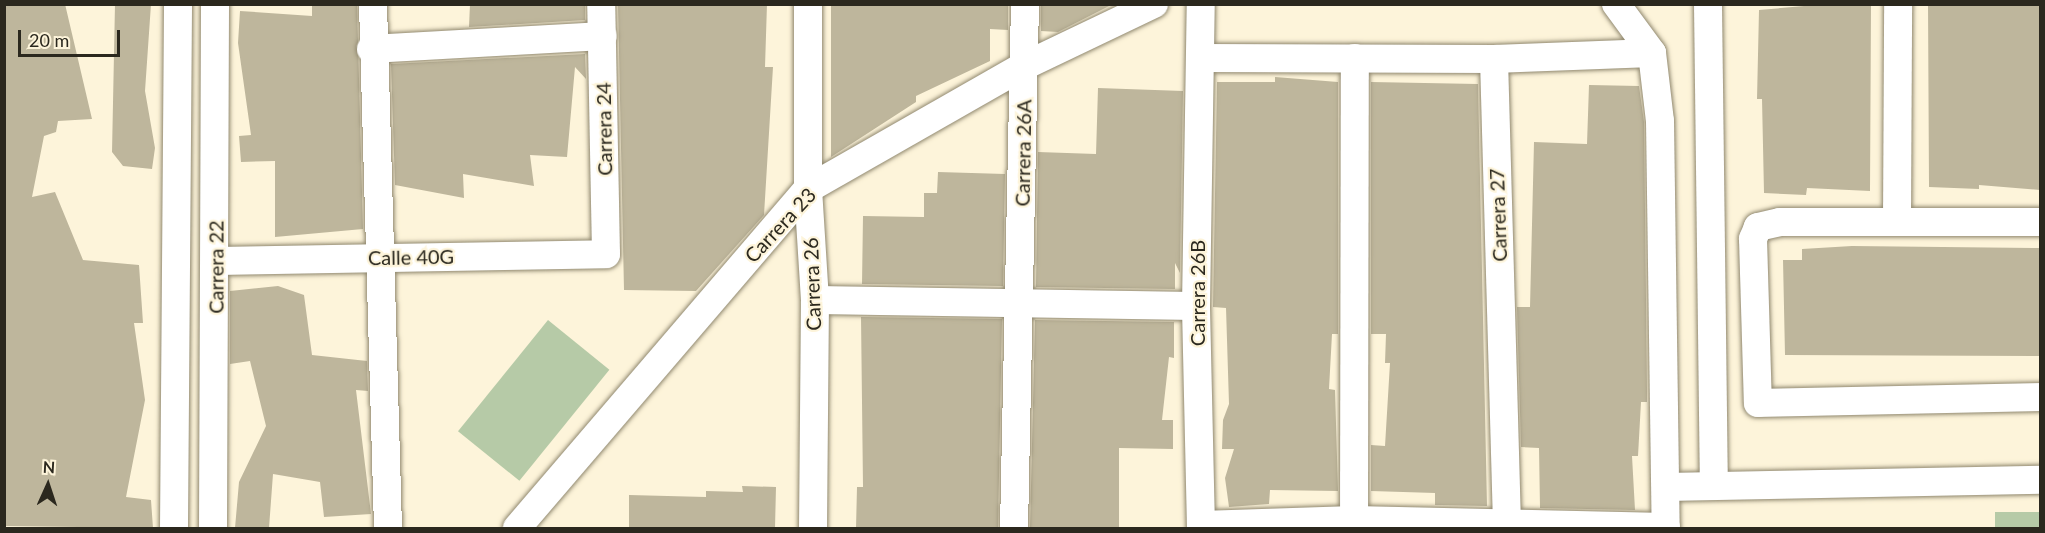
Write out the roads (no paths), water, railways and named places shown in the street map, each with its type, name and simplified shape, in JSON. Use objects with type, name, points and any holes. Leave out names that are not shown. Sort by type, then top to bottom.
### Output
[{"type":"street","name":"Carrera 22","points":[[174,528],[178,4]]},
{"type":"street","name":"Carrera 22","points":[[213,528],[217,261],[215,4]]},
{"type":"street","points":[[372,4],[371,49],[388,528]]},
{"type":"street","name":"Carrera 24","points":[[601,4],[606,254]]},
{"type":"street","name":"Carrera 26","points":[[808,4],[808,189],[815,300],[813,528]]},
{"type":"street","name":"Carrera 26A","points":[[1014,528],[1025,4]]},
{"type":"street","name":"Carrera 23","points":[[517,528],[808,189],[1024,66],[1154,4]]},
{"type":"street","name":"Carrera 26B","points":[[1201,4],[1196,306],[1201,527]]},
{"type":"street","points":[[1201,527],[1354,524],[1666,528],[1660,121],[1652,53],[1616,4]]},
{"type":"street","points":[[1708,4],[1714,484]]},
{"type":"street","points":[[1897,222],[1898,4]]},
{"type":"street","points":[[371,49],[603,36]]},
{"type":"street","points":[[1200,58],[1494,59],[1652,53]]},
{"type":"street","points":[[1354,58],[1354,524]]},
{"type":"street","name":"Carrera 27","points":[[1494,59],[1507,526]]},
{"type":"street","points":[[2040,222],[1780,222],[1758,227],[1753,239],[1758,403],[2040,397]]},
{"type":"street","name":"Calle 40G","points":[[217,261],[606,254]]},
{"type":"street","points":[[815,300],[1020,301],[1196,306]]},
{"type":"street","points":[[1667,487],[1714,484],[2040,480]]}]
